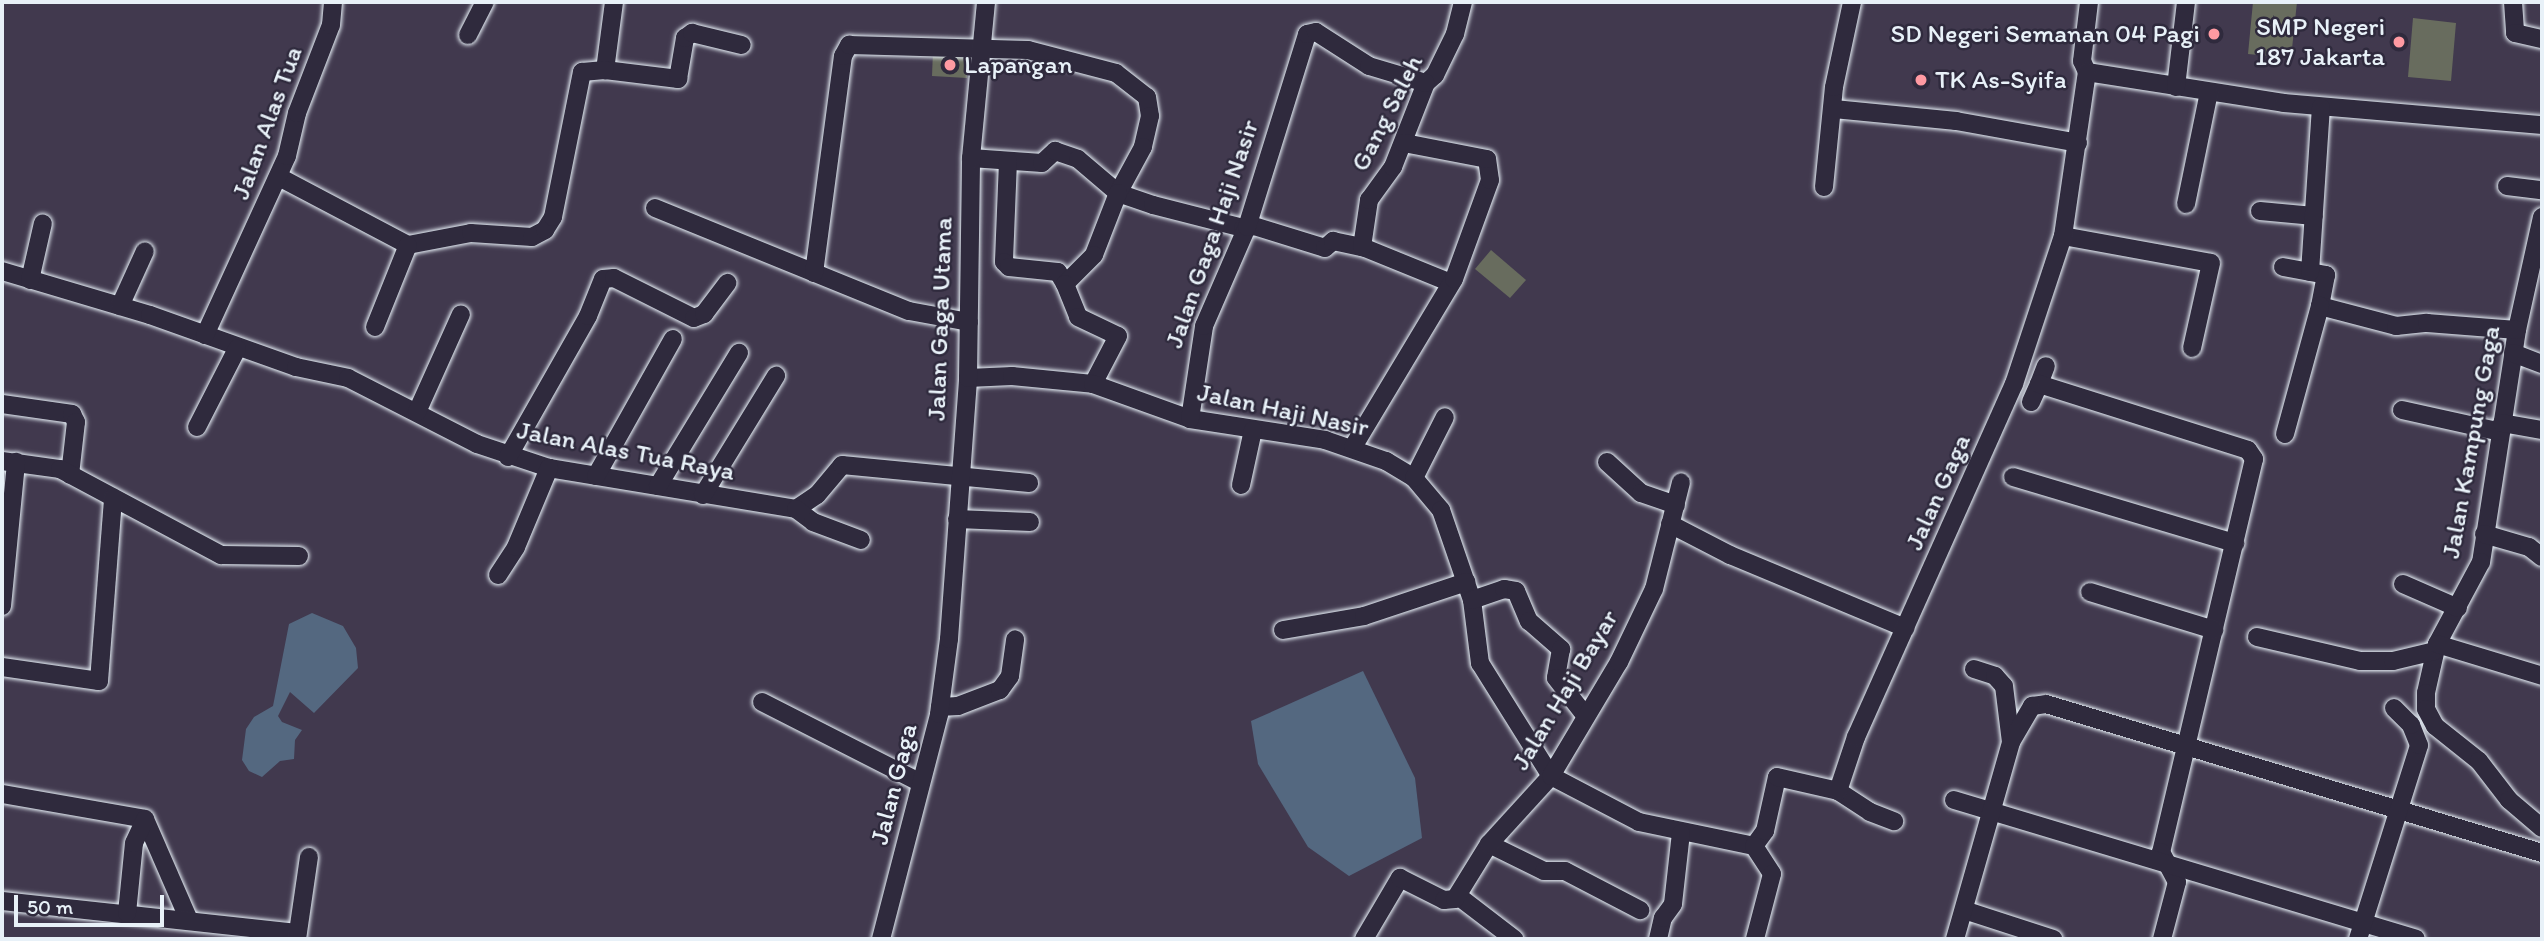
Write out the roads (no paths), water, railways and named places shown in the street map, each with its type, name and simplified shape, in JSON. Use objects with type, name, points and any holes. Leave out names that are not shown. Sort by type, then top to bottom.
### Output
[{"type":"street","name":"Jalan Alas Tua","points":[[205,335],[279,177],[307,82],[331,24],[333,2]]},
{"type":"street","points":[[468,35],[485,2]]},
{"type":"street","points":[[605,70],[614,2]]},
{"type":"street","name":"Jalan Gaga Utama","points":[[950,639],[968,378],[971,159],[986,2]]},
{"type":"street","name":"Gang Saleh","points":[[1362,247],[1369,200],[1404,143],[1426,82],[1435,75],[1455,34],[1463,2]]},
{"type":"street","points":[[1824,187],[1852,2]]},
{"type":"street","name":"Jalan Gaga","points":[[1838,791],[1856,737],[2014,384],[2063,236],[2087,72],[2082,61],[2089,2]]},
{"type":"street","points":[[2176,87],[2186,2]]},
{"type":"street","points":[[2513,2],[2515,33],[2542,39]]},
{"type":"street","name":"Jalan Gaga Haji Nasir","points":[[1190,419],[1204,327],[1247,227],[1272,137],[1310,31],[1369,66],[1426,82]]},
{"type":"street","points":[[279,177],[408,245],[471,233],[531,237],[545,230],[553,216],[582,72],[605,70],[678,79],[685,38],[692,33],[741,45]]},
{"type":"street","points":[[814,273],[845,49],[858,44],[968,51],[981,48],[1051,52],[1116,74],[1147,97],[1150,116],[1143,147],[1118,193],[1094,255],[1065,284]]},
{"type":"street","points":[[2087,72],[2321,107],[2542,125]]},
{"type":"street","points":[[2186,204],[2209,92]]},
{"type":"street","points":[[2310,272],[2321,107]]},
{"type":"street","points":[[1834,109],[1956,121],[2078,143]]},
{"type":"street","points":[[1353,447],[1451,283],[1490,180],[1490,162],[1404,143]]},
{"type":"street","points":[[971,159],[1045,163],[1055,151],[1073,157],[1118,193],[1247,227],[1254,226],[1325,248],[1333,242],[1362,247],[1398,258],[1451,283]]},
{"type":"street","points":[[1008,161],[1004,262],[1009,267],[1058,272],[1078,317],[1118,336],[1093,384]]},
{"type":"street","points":[[2507,186],[2542,190]]},
{"type":"street","points":[[655,208],[909,311],[969,322]]},
{"type":"street","points":[[2260,211],[2314,216]]},
{"type":"street","name":"Jalan Kampung Gaga","points":[[2542,217],[2536,270],[2517,330],[2481,562],[2436,648],[2426,693],[2431,720],[2479,761],[2508,800],[2542,828]]},
{"type":"street","points":[[30,280],[43,223]]},
{"type":"street","points":[[2063,236],[2211,263],[2192,348]]},
{"type":"street","points":[[375,327],[408,245]]},
{"type":"street","points":[[120,306],[145,251]]},
{"type":"street","points":[[2283,267],[2326,275],[2285,434]]},
{"type":"street","name":"Jalan Alas Tua Raya","points":[[2,271],[120,306],[205,335],[237,349],[348,378],[508,457],[549,468],[796,509]]},
{"type":"street","points":[[508,457],[588,316],[603,279],[614,278],[694,318],[705,314],[727,283]]},
{"type":"street","points":[[2320,306],[2396,326],[2427,323],[2517,330]]},
{"type":"street","points":[[417,412],[461,314]]},
{"type":"street","points":[[596,476],[673,339]]},
{"type":"street","points":[[197,427],[237,349]]},
{"type":"street","points":[[657,486],[739,353]]},
{"type":"street","points":[[2513,353],[2542,364]]},
{"type":"street","points":[[2031,402],[2046,366]]},
{"type":"street","points":[[704,495],[776,376]]},
{"type":"street","name":"Jalan Haji Nasir","points":[[968,378],[1012,376],[1093,384],[1190,419],[1353,447],[1414,478],[1441,510],[1469,591],[1480,663],[1551,776]]},
{"type":"street","points":[[2039,384],[2253,453],[2235,543],[2161,852],[2176,882],[2162,939]]},
{"type":"street","points":[[2,404],[72,414],[76,422],[70,475]]},
{"type":"street","points":[[2402,410],[2502,427],[2542,430]]},
{"type":"street","points":[[1414,478],[1446,417]]},
{"type":"street","points":[[1241,485],[1253,430]]},
{"type":"street","points":[[2,607],[9,461],[47,465],[70,475],[221,555],[299,556]]},
{"type":"street","points":[[1607,462],[1641,493],[1676,505]]},
{"type":"street","points":[[861,540],[813,523],[796,509],[817,495],[842,465],[1029,483]]},
{"type":"street","points":[[498,575],[516,547],[549,468]]},
{"type":"street","points":[[2013,477],[2235,543]]},
{"type":"street","name":"Jalan Haji Bayar","points":[[1458,896],[1489,844],[1551,776],[1584,714],[1619,662],[1654,589],[1681,482]]},
{"type":"street","points":[[2,667],[99,681],[113,498]]},
{"type":"street","points":[[957,519],[1030,522]]},
{"type":"street","points":[[1670,524],[1730,555],[1905,628]]},
{"type":"street","points":[[2484,534],[2529,547],[2542,557]]},
{"type":"street","points":[[2403,584],[2458,608]]},
{"type":"street","points":[[1283,630],[1364,616],[1469,591],[1516,591],[1529,621],[1562,649],[1556,678],[1584,714]]},
{"type":"street","points":[[2090,592],[2214,630]]},
{"type":"street","points":[[2257,637],[2360,660],[2393,661],[2436,648],[2542,676]]},
{"type":"street","name":"Jalan Gaga","points":[[881,939],[940,707],[950,639]]},
{"type":"street","points":[[940,707],[958,706],[1000,690],[1010,676],[1015,639]]},
{"type":"street","points":[[1974,669],[1995,676],[2004,686],[2011,742]]},
{"type":"street","points":[[762,702],[921,783]]},
{"type":"street","points":[[1955,939],[2011,742],[2032,706],[2046,704],[2542,853]]},
{"type":"street","points":[[2360,931],[2419,745],[2411,725],[2394,708]]},
{"type":"street","points":[[1551,776],[1639,822],[1681,833],[1754,846],[1772,874],[1755,939]]},
{"type":"street","points":[[1754,846],[1765,831],[1777,777],[1838,791],[1870,812],[1894,821]]},
{"type":"street","points":[[2,794],[145,819]]},
{"type":"street","points":[[1954,800],[2360,931],[2416,939]]},
{"type":"street","points":[[127,914],[134,843],[145,819]]},
{"type":"street","points":[[145,819],[189,920]]},
{"type":"street","points":[[1658,939],[1663,918],[1673,904],[1681,833]]},
{"type":"street","points":[[1489,844],[1545,871],[1565,871],[1640,910]]},
{"type":"street","points":[[2,901],[189,920],[297,936],[309,857]]},
{"type":"street","points":[[1364,939],[1400,878],[1448,901],[1458,896],[1514,939]]},
{"type":"street","points":[[1964,910],[2053,939]]},
{"type":"water","points":[[312,613],[343,626],[356,648],[358,668],[314,713],[290,692],[278,716],[282,722],[302,730],[295,740],[294,759],[280,761],[262,777],[249,771],[242,760],[246,729],[254,717],[273,706],[289,624]]},
{"type":"water","points":[[1363,671],[1415,778],[1422,838],[1349,876],[1308,847],[1258,764],[1251,721]]},
{"type":"place","name":"SD Negeri Semanan 04 Pagi","points":[[2214,34]]},
{"type":"place","name":"SMP Negeri 187 Jakarta","points":[[2399,42]]},
{"type":"place","name":"Lapangan","points":[[950,65]]},
{"type":"place","name":"TK As-Syifa","points":[[1921,80]]}]
